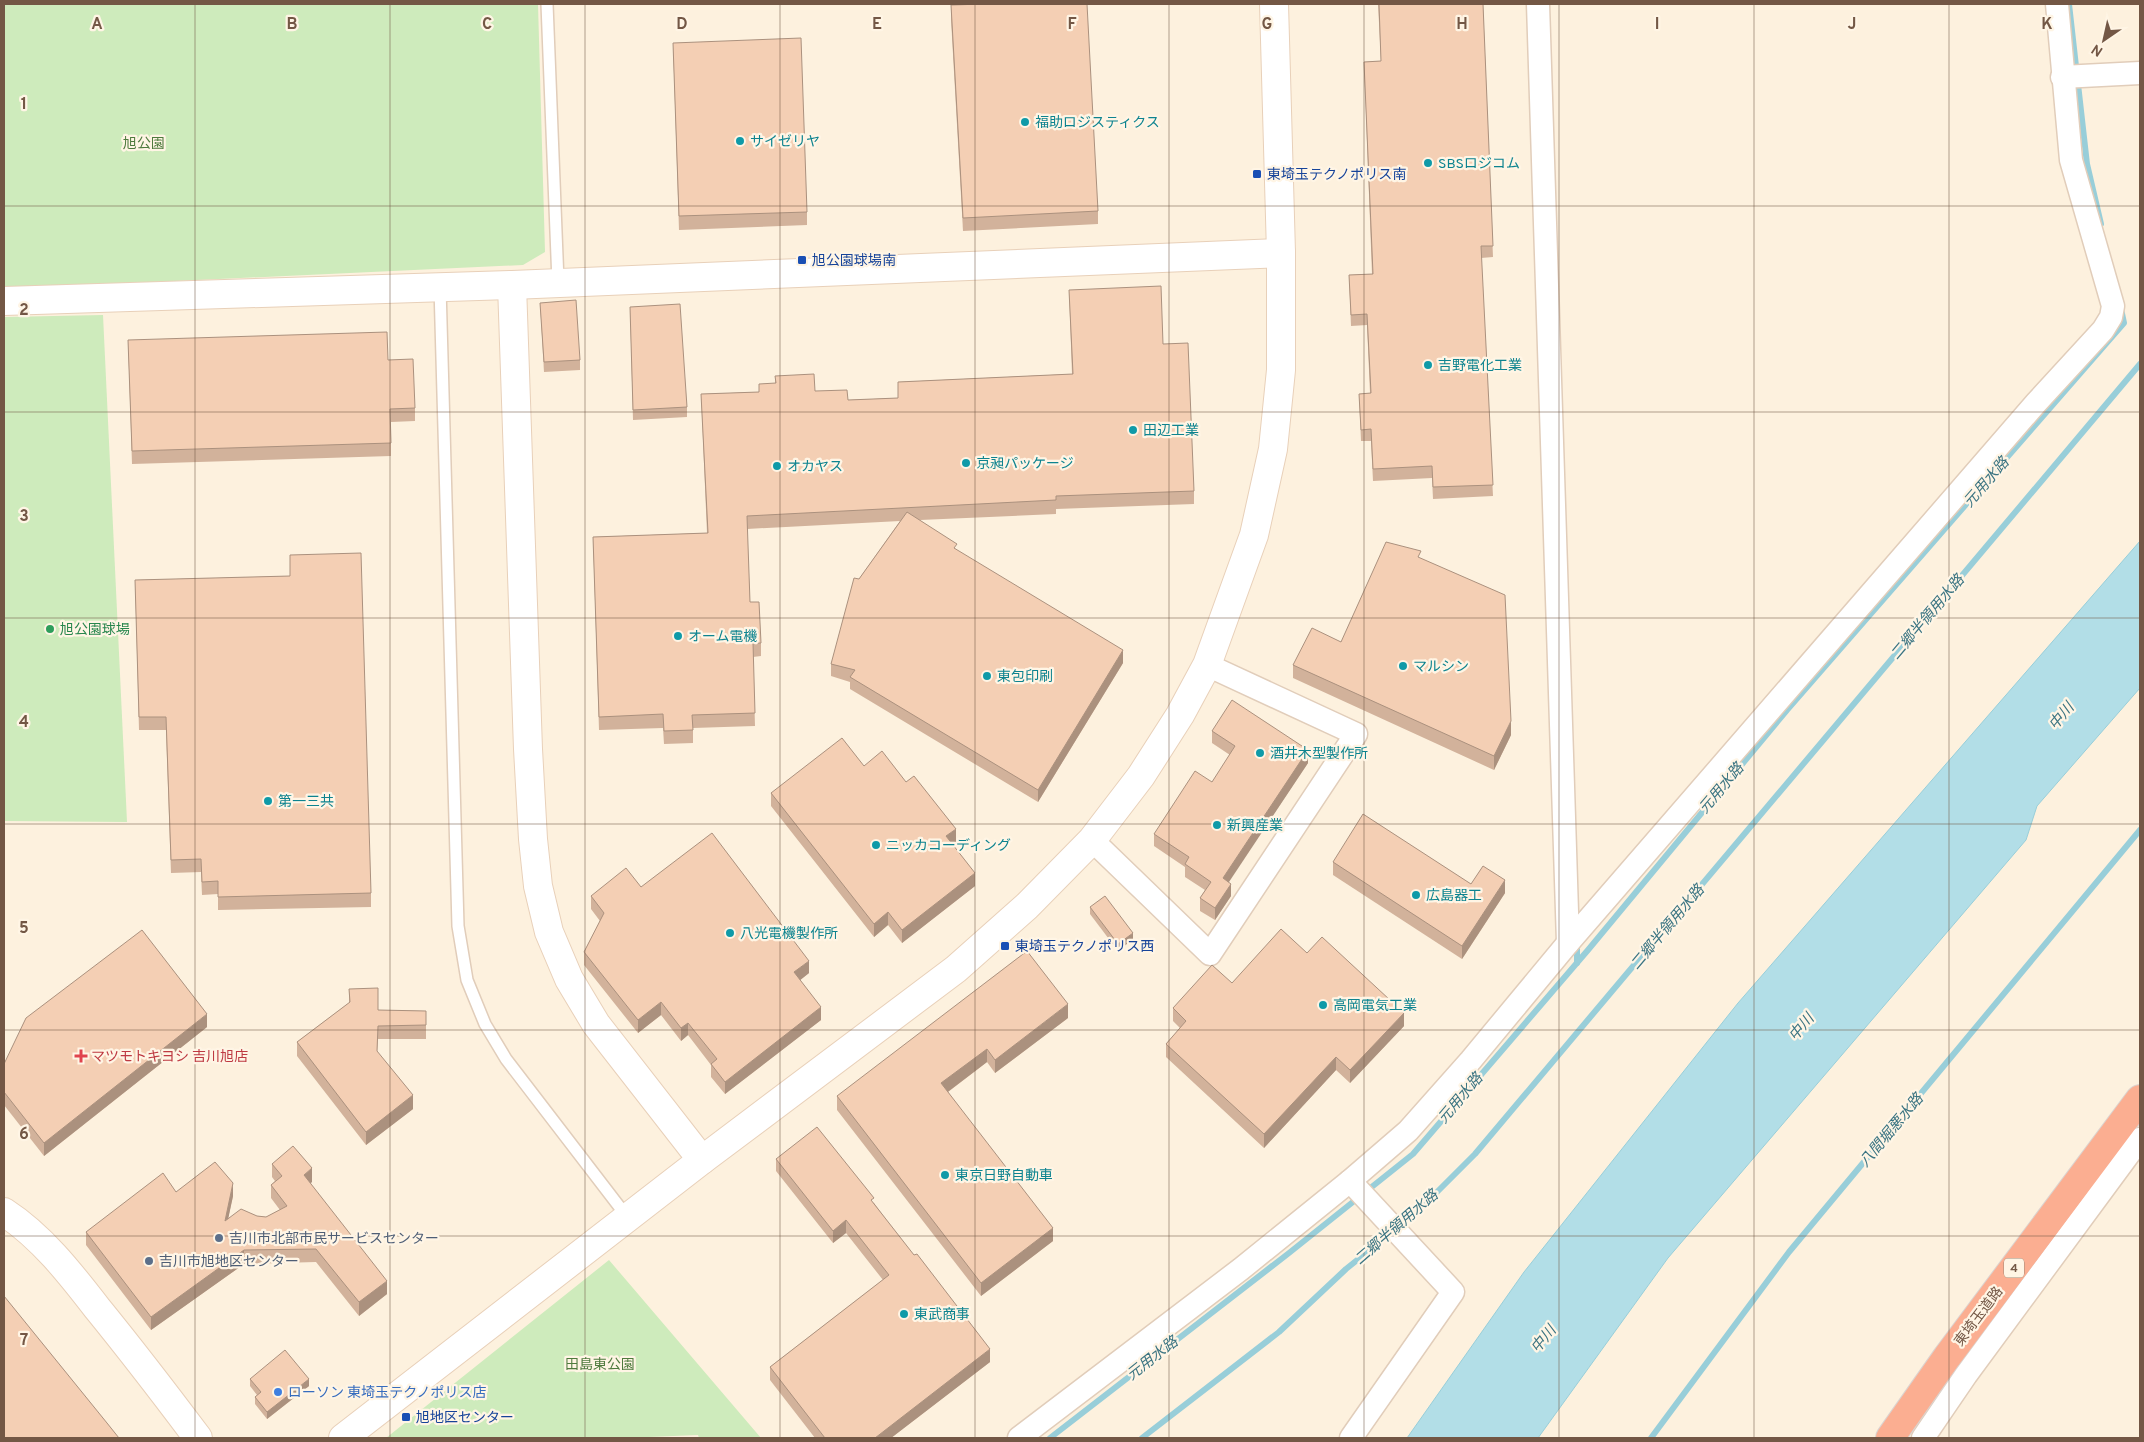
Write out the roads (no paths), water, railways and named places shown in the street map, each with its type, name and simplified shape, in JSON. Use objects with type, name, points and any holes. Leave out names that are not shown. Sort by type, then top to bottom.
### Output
[{"type":"highway","name":"東埼玉道路","points":[[1890,1438],[1947,1357],[2140,1099]]},
{"type":"street","points":[[343,1438],[702,1160],[956,969],[1027,906],[1092,840],[1141,776],[1180,715],[1207,665],[1254,535],[1272,449],[1282,370],[1281,253],[1274,4]]},
{"type":"street","points":[[1538,4],[1568,943]]},
{"type":"street","points":[[1019,1438],[1241,1269],[1350,1181],[1408,1131],[1471,1060],[1568,943],[2036,403],[2089,348],[2111,317],[2113,306],[2071,160],[2062,77],[2057,4]]},
{"type":"street","points":[[2062,77],[2140,73]]},
{"type":"street","points":[[4,301],[512,285],[1281,253]]},
{"type":"street","points":[[512,285],[528,749],[533,840],[538,886],[549,932],[569,980],[596,1024],[702,1160]]},
{"type":"street","points":[[1092,840],[1210,954],[1356,734],[1207,665]]},
{"type":"street","points":[[1923,1438],[1966,1376],[2140,1139]]},
{"type":"street","points":[[1350,1181],[1453,1292],[1351,1438]]},
{"type":"street","points":[[4,1212],[38,1240],[66,1269],[145,1366],[198,1438]]},
{"type":"lane","points":[[547,4],[558,282]]},
{"type":"lane","points":[[440,287],[458,926],[467,980],[484,1024],[506,1060],[628,1218]]},
{"type":"water","name":"中川","points":[[2140,541],[2140,688],[2037,806],[2026,840],[1668,1258],[1538,1438],[1407,1438],[1524,1272],[1738,1003]]},
{"type":"waterway","name":"元用水路","points":[[2069,4],[2087,164],[2101,224]]},
{"type":"waterway","name":"元用水路","points":[[1050,1438],[1289,1253],[1413,1154],[1588,950],[1787,710],[2124,323],[2121,309]]},
{"type":"waterway","name":"二郷半領用水路","points":[[1142,1438],[1279,1332],[1346,1269],[1417,1212],[1475,1154],[2140,364]]},
{"type":"waterway","name":"八間堀悪水路","points":[[1651,1438],[1789,1252],[2140,830]]},
{"type":"waterway","points":[[1577,941],[1577,963]]},
{"type":"place","name":"福助ロジスティクス","points":[[1025,122]]},
{"type":"place","name":"サイゼリヤ","points":[[740,141]]},
{"type":"place","name":"SBSロジコム","points":[[1428,163]]},
{"type":"place","name":"東埼玉テクノポリス南","points":[[1257,174]]},
{"type":"place","name":"旭公園球場南","points":[[802,260]]},
{"type":"place","name":"吉野電化工業","points":[[1428,365]]},
{"type":"place","name":"田辺工業","points":[[1133,430]]},
{"type":"place","name":"京昶パッケージ","points":[[966,463]]},
{"type":"place","name":"オカヤス","points":[[777,466]]},
{"type":"place","name":"旭公園球場","points":[[50,629]]},
{"type":"place","name":"オーム電機","points":[[678,636]]},
{"type":"place","name":"マルシン","points":[[1403,666]]},
{"type":"place","name":"東包印刷","points":[[987,676]]},
{"type":"place","name":"酒井木型製作所","points":[[1260,753]]},
{"type":"place","name":"第一三共","points":[[268,801]]},
{"type":"place","name":"新興産業","points":[[1217,825]]},
{"type":"place","name":"ニッカコーディング","points":[[876,845]]},
{"type":"place","name":"広島器工","points":[[1416,895]]},
{"type":"place","name":"八光電機製作所","points":[[730,933]]},
{"type":"place","name":"東埼玉テクノポリス西","points":[[1005,946]]},
{"type":"place","name":"高岡電気工業","points":[[1323,1005]]},
{"type":"place","name":"マツモトキヨシ 吉川旭店","points":[[81,1056]]},
{"type":"place","name":"東京日野自動車","points":[[945,1175]]},
{"type":"place","name":"吉川市北部市民サービスセンター","points":[[219,1238]]},
{"type":"place","name":"吉川市旭地区センター","points":[[149,1261]]},
{"type":"place","name":"東武商事","points":[[904,1314]]},
{"type":"place","name":"ローソン 東埼玉テクノポリス店","points":[[278,1392]]},
{"type":"place","name":"旭地区センター","points":[[406,1417]]},
{"type":"park label","name":"旭公園","points":[[144,143]]},
{"type":"park label","name":"田島東公園","points":[[600,1364]]}]
